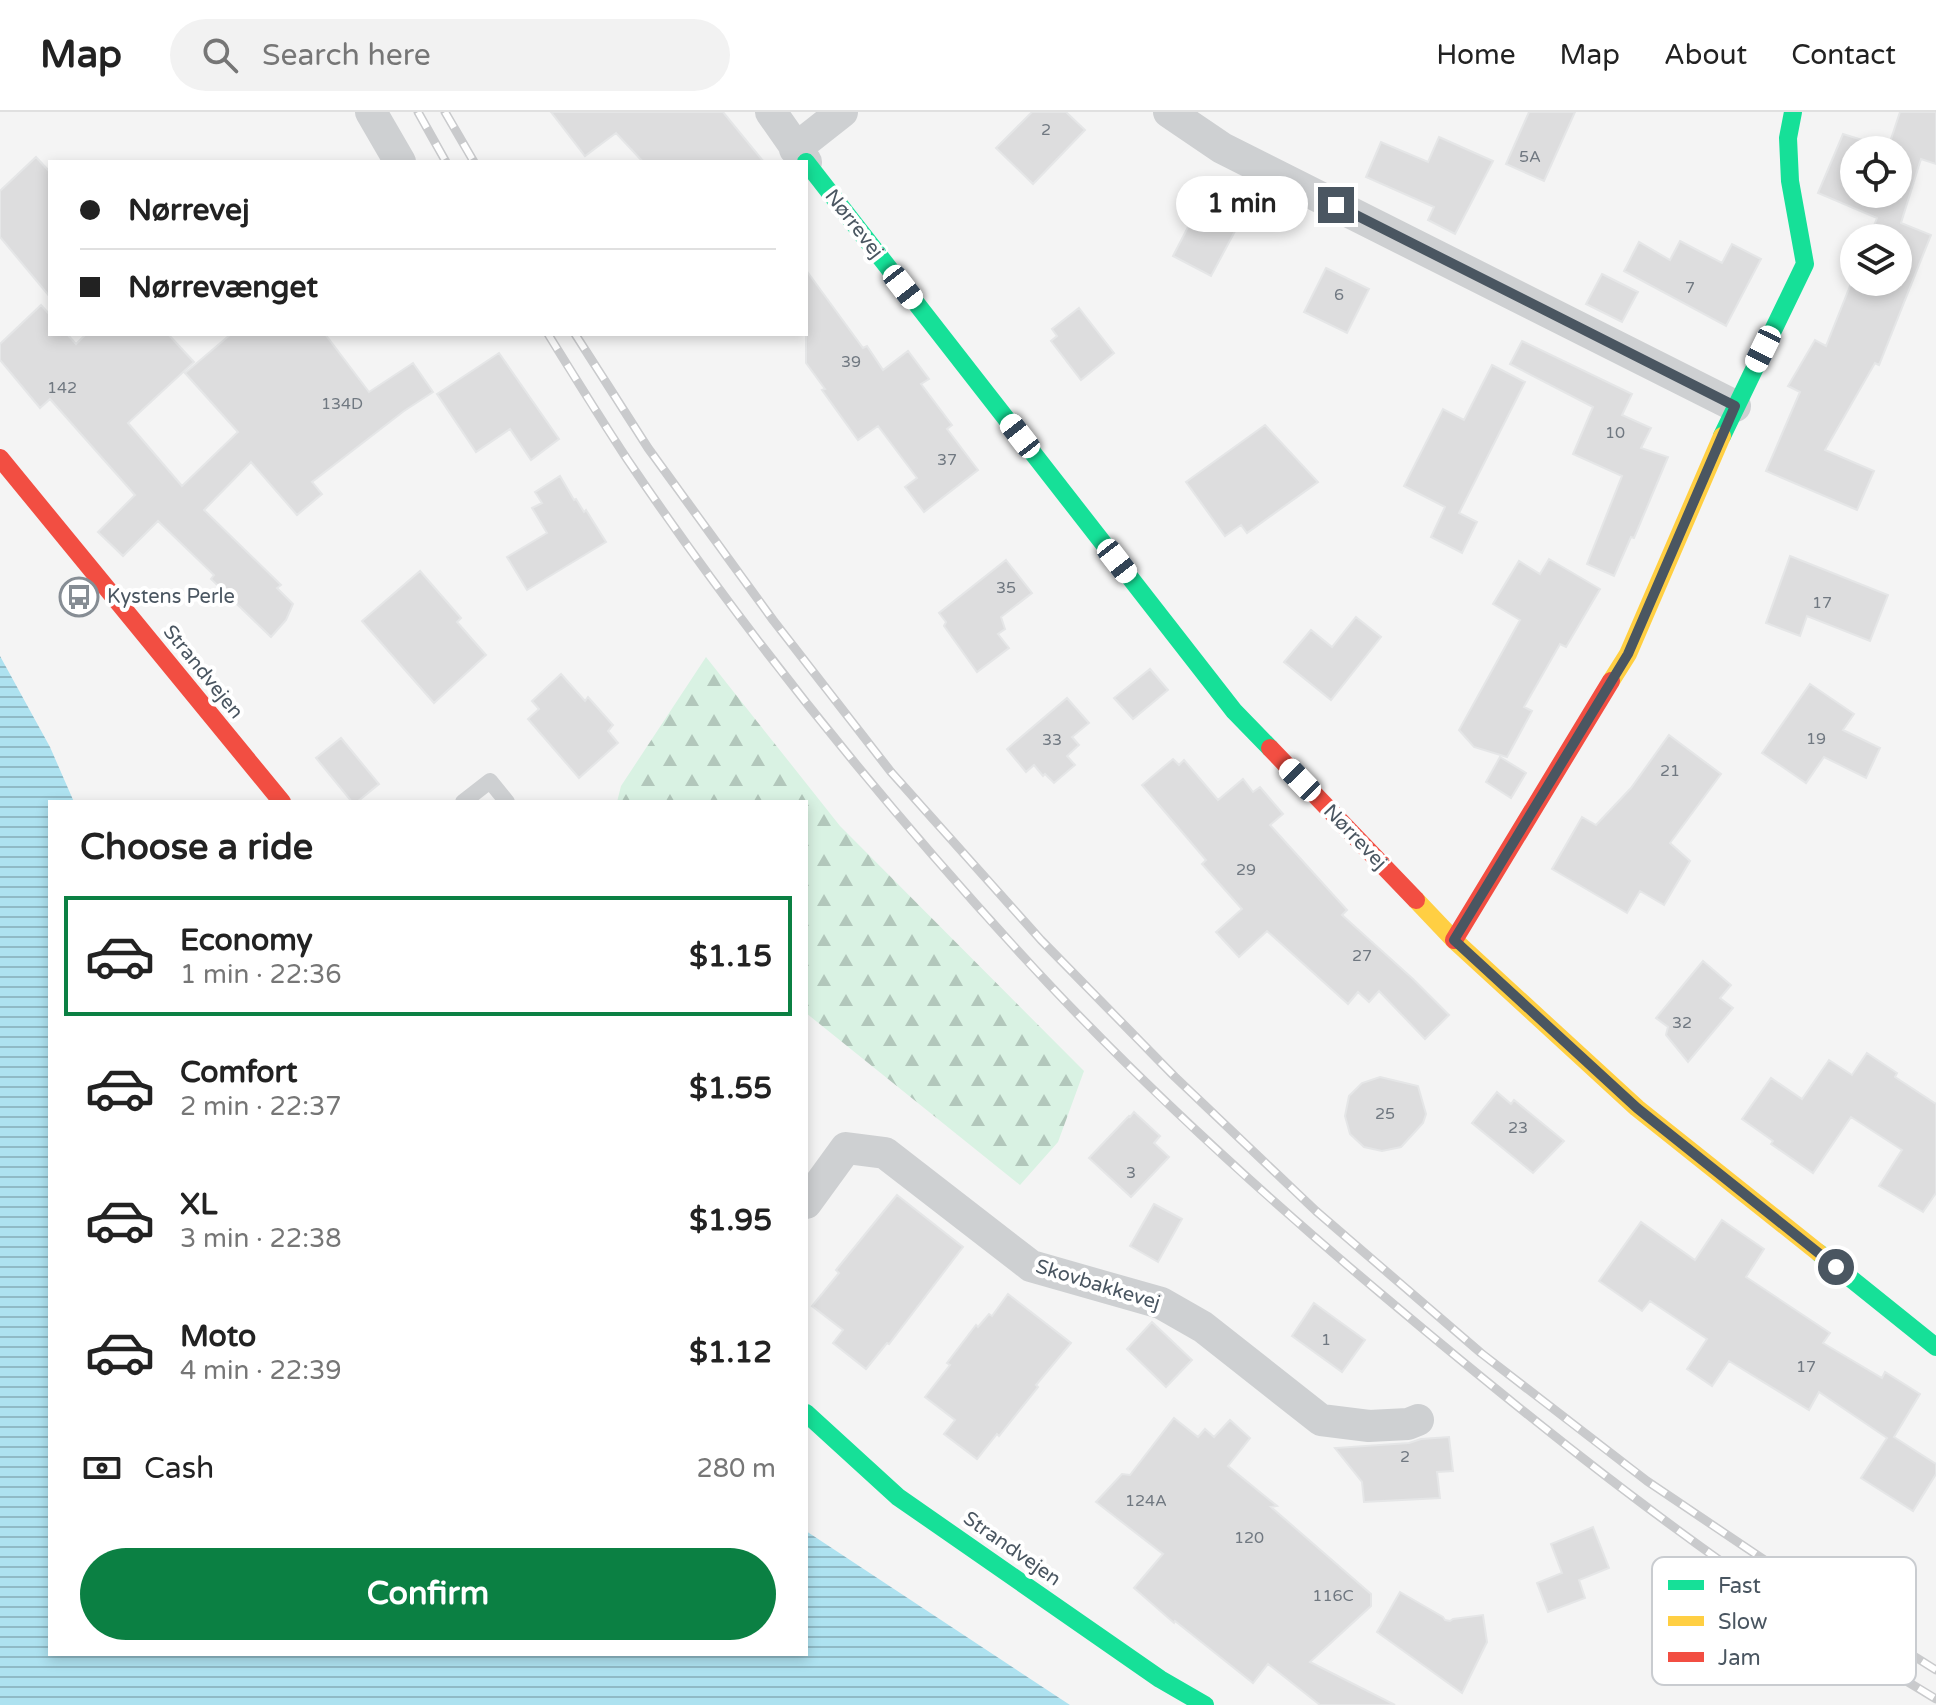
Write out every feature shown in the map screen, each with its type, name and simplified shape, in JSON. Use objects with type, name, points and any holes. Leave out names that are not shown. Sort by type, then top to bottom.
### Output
[{"type":"street","points":[[371,112],[399,160]]},
{"type":"street","name":"Nørrevej","points":[[771,112],[802,158]]},
{"type":"street","points":[[802,158],[842,112]]},
{"type":"street","points":[[1169,112],[1222,148],[1735,406]]},
{"type":"street","points":[[1454,940],[1628,654],[1735,406],[1805,264],[1790,181],[1788,138],[1793,112]]},
{"type":"street","name":"Nørrevej","points":[[808,166],[1234,711],[1454,940],[1637,1108],[1936,1347]]},
{"type":"street","name":"Strandvejen","points":[[0,458],[280,800]]},
{"type":"street","name":"Skovbakkevej","points":[[808,1200],[846,1148],[885,1153],[1031,1266],[1161,1303],[1203,1327],[1321,1420],[1369,1426],[1408,1424],[1418,1420]]},
{"type":"street","name":"Strandvejen","points":[[808,1415],[898,1497],[1160,1679],[1205,1705]]},
{"type":"lane","points":[[466,800],[490,781],[505,800]]},
{"type":"green space","points":[[706,657],[840,826],[1084,1071],[1058,1142],[1020,1185],[808,1015],[808,800],[618,800],[621,786]]},
{"type":"water","points":[[0,656],[50,747],[73,800],[48,800],[48,1656],[808,1656],[808,1532],[1070,1705],[0,1705]]},
{"type":"building","points":[[551,112],[723,112],[762,160],[641,160],[616,133],[585,156]]},
{"type":"building","points":[[1032,112],[1066,112],[1085,130],[1033,184],[996,148]]},
{"type":"building","points":[[1529,112],[1575,112],[1544,181],[1506,164]]},
{"type":"building","points":[[1900,112],[1936,112],[1936,164],[1921,159],[1912,188],[1912,136],[1892,136]]},
{"type":"building","points":[[1439,137],[1493,161],[1455,234],[1428,220],[1434,207],[1366,177],[1381,142],[1428,162]]},
{"type":"building","points":[[1840,141],[1840,202],[1818,193]]},
{"type":"building","points":[[36,157],[48,170],[48,295],[0,237],[0,191]]},
{"type":"building","points":[[1202,200],[1241,220],[1211,276],[1173,256]]},
{"type":"building","points":[[1853,208],[1906,208],[1901,223],[1904,224],[1875,224],[1877,218]]},
{"type":"building","points":[[1912,227],[1931,235],[1912,282]]},
{"type":"building","points":[[1680,241],[1722,263],[1732,244],[1761,259],[1726,326],[1624,271],[1639,242],[1670,260]]},
{"type":"building","points":[[1326,268],[1369,289],[1347,333],[1304,312]]},
{"type":"building","points":[[808,273],[863,348],[867,346],[883,370],[908,351],[929,379],[921,384],[952,425],[947,429],[978,470],[924,512],[905,487],[917,478],[878,426],[858,440],[806,363]]},
{"type":"building","points":[[1602,274],[1638,292],[1622,322],[1586,304]]},
{"type":"building","points":[[1846,296],[1907,296],[1879,365],[1875,363],[1825,450],[1874,471],[1857,510],[1766,471],[1800,392],[1788,386],[1815,340],[1826,346]]},
{"type":"building","points":[[41,305],[48,313],[48,336],[69,336],[76,344],[84,336],[170,336],[194,362],[128,423],[182,486],[238,432],[185,373],[229,336],[327,336],[369,392],[413,363],[433,392],[312,482],[322,494],[297,515],[251,462],[204,510],[281,585],[277,588],[293,604],[286,620],[271,637],[211,579],[214,575],[158,521],[123,556],[98,532],[135,495],[50,399],[40,408],[0,360],[0,344]]},
{"type":"building","points":[[1079,308],[1114,353],[1081,380],[1051,341],[1057,336],[1052,329]]},
{"type":"building","points":[[1522,341],[1632,394],[1622,415],[1651,428],[1641,448],[1668,457],[1634,538],[1631,537],[1614,576],[1587,564],[1622,476],[1573,454],[1593,407],[1510,364]]},
{"type":"building","points":[[499,353],[559,439],[531,460],[510,429],[476,452],[437,394]]},
{"type":"building","points":[[1492,365],[1525,382],[1459,513],[1477,522],[1462,553],[1431,537],[1445,507],[1404,486],[1443,409],[1464,420]]},
{"type":"building","points":[[1265,425],[1318,482],[1247,533],[1241,525],[1225,536],[1186,482]]},
{"type":"building","points":[[560,476],[606,542],[527,590],[507,557],[547,533],[532,508],[542,503],[535,492]]},
{"type":"building","points":[[1790,556],[1888,595],[1870,641],[1807,616],[1800,636],[1766,623]]},
{"type":"building","points":[[1549,559],[1600,589],[1566,647],[1560,644],[1524,707],[1532,711],[1507,757],[1474,747],[1459,730],[1520,620],[1493,604],[1519,561],[1540,574]]},
{"type":"building","points":[[1006,560],[1032,593],[1001,617],[1005,629],[998,634],[1009,648],[977,672],[944,626],[946,622],[939,613]]},
{"type":"building","points":[[420,571],[461,618],[457,622],[486,655],[434,703],[362,621]]},
{"type":"building","points":[[1356,617],[1381,637],[1331,700],[1284,662],[1311,630],[1332,647]]},
{"type":"building","points":[[1150,669],[1168,690],[1133,719],[1114,698]]},
{"type":"building","points":[[561,674],[585,701],[588,697],[613,725],[608,731],[618,743],[579,778],[528,719],[539,709],[532,701]]},
{"type":"building","points":[[1810,684],[1854,714],[1843,730],[1880,748],[1866,778],[1824,757],[1806,783],[1762,753]]},
{"type":"building","points":[[1067,698],[1089,723],[1072,737],[1079,745],[1067,756],[1075,765],[1054,783],[1034,765],[1026,772],[1007,749]]},
{"type":"building","points":[[1669,735],[1721,774],[1670,843],[1690,861],[1664,905],[1640,891],[1627,913],[1552,869],[1582,817],[1596,825],[1631,788]]},
{"type":"building","points":[[341,738],[379,784],[359,800],[350,800],[316,758]]},
{"type":"building","points":[[1500,757],[1526,773],[1511,798],[1486,782]]},
{"type":"building","points":[[1173,759],[1179,765],[1184,760],[1218,800],[1243,779],[1253,792],[1260,787],[1283,814],[1270,825],[1347,910],[1342,915],[1449,1015],[1425,1039],[1379,991],[1369,1002],[1358,992],[1348,1004],[1267,931],[1239,957],[1216,932],[1242,909],[1202,864],[1206,860],[1142,785]]},
{"type":"building","points":[[1703,961],[1731,985],[1720,998],[1733,1008],[1688,1062],[1666,1035],[1668,1027],[1656,1018]]},
{"type":"building","points":[[1867,1053],[1897,1073],[1895,1077],[1936,1104],[1936,1193],[1923,1212],[1879,1186],[1902,1150],[1851,1117],[1813,1173],[1742,1119],[1771,1078],[1802,1099],[1829,1060],[1852,1075]]},
{"type":"building","points":[[1380,1077],[1418,1086],[1426,1114],[1423,1123],[1401,1147],[1382,1151],[1364,1147],[1350,1134],[1345,1116],[1349,1096],[1362,1083]]},
{"type":"building","points":[[1497,1092],[1511,1104],[1514,1100],[1564,1141],[1533,1173],[1472,1123]]},
{"type":"building","points":[[1134,1112],[1160,1136],[1154,1143],[1169,1157],[1131,1197],[1089,1158]]},
{"type":"building","points":[[897,1195],[963,1247],[889,1344],[866,1369],[833,1343],[843,1330],[812,1306],[839,1273],[836,1270]]},
{"type":"building","points":[[1154,1204],[1182,1219],[1158,1262],[1130,1246]]},
{"type":"building","points":[[1722,1220],[1764,1249],[1746,1277],[1830,1333],[1823,1343],[1882,1378],[1885,1372],[1920,1394],[1894,1437],[1936,1464],[1936,1474],[1913,1511],[1861,1478],[1887,1438],[1819,1392],[1809,1410],[1729,1361],[1712,1386],[1687,1369],[1707,1339],[1650,1301],[1642,1311],[1599,1281],[1641,1222],[1695,1260]]},
{"type":"building","points":[[1008,1294],[1071,1343],[999,1436],[997,1434],[977,1459],[944,1434],[955,1420],[925,1397],[976,1325],[978,1327],[989,1314],[992,1316]]},
{"type":"building","points":[[1314,1303],[1365,1340],[1342,1372],[1292,1336]]},
{"type":"building","points":[[1152,1322],[1192,1360],[1166,1387],[1127,1349]]},
{"type":"building","points":[[1174,1418],[1198,1437],[1205,1429],[1214,1437],[1230,1420],[1250,1438],[1228,1466],[1277,1506],[1271,1507],[1371,1594],[1371,1606],[1310,1662],[1395,1705],[1320,1705],[1268,1664],[1253,1683],[1134,1588],[1163,1554],[1096,1502],[1122,1474],[1130,1475]]},
{"type":"building","points":[[1449,1437],[1453,1471],[1437,1472],[1440,1498],[1364,1502],[1362,1482],[1335,1448],[1409,1443]]},
{"type":"building","points":[[1593,1527],[1609,1568],[1579,1580],[1585,1598],[1548,1612],[1537,1583],[1562,1573],[1551,1544]]},
{"type":"building","points":[[1400,1592],[1445,1620],[1483,1615],[1487,1642],[1462,1693],[1377,1632]]},
{"type":"railway","points":[[418,112],[445,160]]},
{"type":"railway","points":[[445,112],[473,160]]},
{"type":"railway","points":[[549,336],[672,524],[814,713],[915,835],[1062,998],[1149,1086],[1332,1252],[1582,1457],[1715,1557]]},
{"type":"railway","points":[[576,336],[648,448],[773,620],[891,772],[1041,940],[1175,1077],[1316,1211],[1481,1353],[1647,1481],[1760,1557]]},
{"type":"railway","points":[[1916,1657],[1936,1670]]},
{"type":"railway","points":[[1913,1685],[1936,1699]]},
{"type":"traffic: fast","points":[[1722,436],[1805,264],[1790,181],[1788,138],[1793,112]]},
{"type":"traffic: fast","points":[[808,165],[1234,711],[1270,748]]},
{"type":"traffic: fast","points":[[1819,1253],[1936,1347]]},
{"type":"traffic: fast","points":[[808,1415],[898,1497],[1160,1679],[1205,1705]]},
{"type":"traffic: slow","points":[[1611,681],[1628,654],[1722,436]]},
{"type":"traffic: slow","points":[[1416,900],[1454,940],[1637,1108],[1819,1253]]},
{"type":"traffic: jam","points":[[0,458],[280,800]]},
{"type":"traffic: jam","points":[[1454,940],[1611,681]]},
{"type":"traffic: jam","points":[[1270,748],[1416,900]]},
{"type":"place","name":"Kystens Perle","points":[[79,597]]},
{"type":"route","points":[[1336,205],[1735,406],[1628,654],[1454,940],[1637,1108],[1836,1267]]}]
